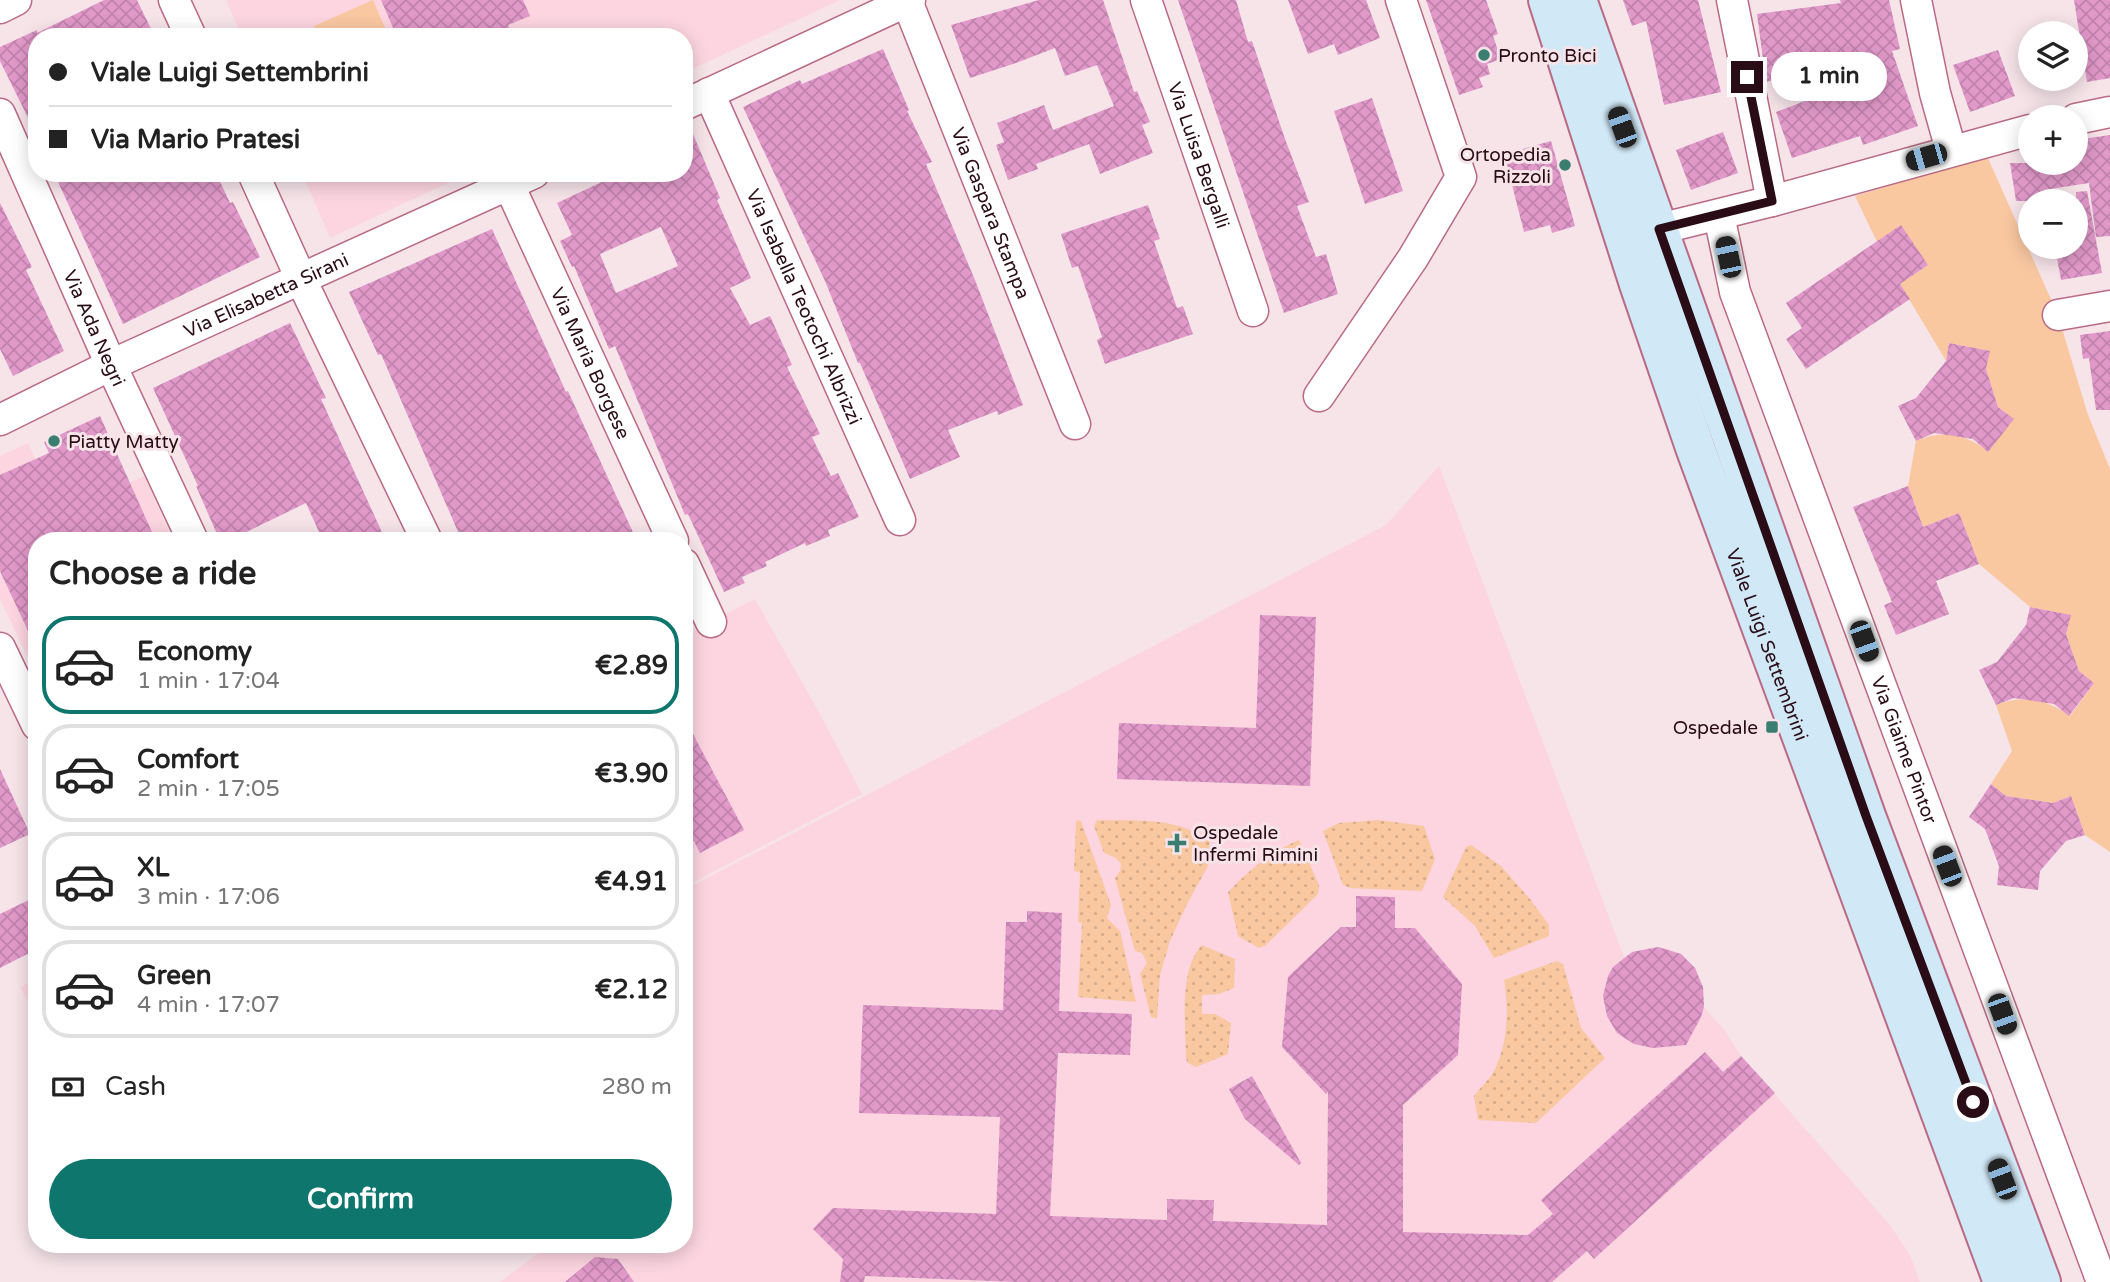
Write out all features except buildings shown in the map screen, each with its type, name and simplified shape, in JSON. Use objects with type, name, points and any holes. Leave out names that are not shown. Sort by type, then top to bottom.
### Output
[{"type":"main road","name":"Viale Luigi Settembrini","points":[[1548,0],[1639,285],[1696,450],[2003,1282]]},
{"type":"main road","name":"Viale Luigi Settembrini","points":[[1577,0],[1866,816],[2041,1282]]},
{"type":"street","points":[[0,8],[16,0]]},
{"type":"street","points":[[174,0],[187,28]]},
{"type":"street","points":[[696,99],[909,0]]},
{"type":"street","name":"Via Gaspara Stampa","points":[[909,0],[1075,424]]},
{"type":"street","name":"Via Luisa Bergalli","points":[[1146,0],[1253,311]]},
{"type":"street","points":[[1319,396],[1413,258],[1461,177],[1402,0]]},
{"type":"street","points":[[1732,0],[1772,201]]},
{"type":"street","points":[[1916,0],[1935,93],[1951,150]]},
{"type":"street","name":"Via Isabella Teotochi Albrizzi","points":[[696,99],[900,520]]},
{"type":"street","points":[[2088,117],[2110,112]]},
{"type":"street","name":"Via Ada Negri","points":[[0,114],[28,178]]},
{"type":"street","points":[[1659,229],[1772,201],[2018,133]]},
{"type":"street","name":"Via Ada Negri","points":[[30,182],[111,366],[189,532]]},
{"type":"street","points":[[257,182],[423,532]]},
{"type":"street","name":"Via Elisabetta Sirani","points":[[0,420],[301,278],[514,182]]},
{"type":"street","name":"Via Maria Borgese","points":[[522,182],[669,532]]},
{"type":"street","name":"Via Giaime Pintor","points":[[1719,215],[1735,292],[2102,1282]]},
{"type":"street","points":[[2058,315],[2110,306]]},
{"type":"street","points":[[693,583],[711,622]]},
{"type":"street","points":[[0,648],[28,706]]},
{"type":"shaded area","points":[[226,0],[840,0],[693,69],[693,28],[238,28]]},
{"type":"shaded area","points":[[373,0],[385,28],[315,28],[314,26]]},
{"type":"shaded area","points":[[1987,156],[2018,225],[2018,259],[2033,259],[2058,315],[2088,415],[2110,469],[2110,852],[2085,835],[2071,796],[2053,803],[2006,796],[1991,784],[2012,751],[1996,705],[2016,700],[2035,700],[2070,716],[2094,683],[2079,671],[2066,634],[2070,615],[2030,607],[1979,564],[1959,513],[1923,527],[1908,486],[1916,441],[1935,435],[1954,435],[1988,451],[2013,419],[1998,407],[1986,369],[1989,351],[1949,343],[1946,361],[1900,284],[1928,265],[1877,242],[1855,196]]},
{"type":"shaded area","points":[[306,182],[450,182],[330,238]]},
{"type":"shaded area","points":[[28,443],[60,513],[144,476],[169,532],[28,532],[28,658],[0,599],[0,456]]},
{"type":"shaded area","name":"Ospedale Infermi Rimini","points":[[1439,466],[1624,957],[1648,948],[1666,948],[1681,954],[1695,968],[1703,987],[1704,1007],[1725,1031],[1741,1056],[1890,1225],[1910,1255],[1920,1282],[500,1282],[539,1253],[693,1253],[693,885],[1386,525]]},
{"type":"shaded area","points":[[755,599],[862,794],[693,882],[693,631]]},
{"type":"shaded area","points":[[1078,820],[1081,821],[1111,905],[1107,918],[1120,931],[1136,1002],[1078,997],[1082,923],[1078,922],[1080,872],[1074,871]]},
{"type":"shaded area","points":[[1097,820],[1163,823],[1176,825],[1200,835],[1206,829],[1210,841],[1208,866],[1170,941],[1160,975],[1157,1019],[1151,1017],[1140,974],[1147,963],[1142,953],[1135,951],[1115,878],[1121,864],[1116,858],[1104,853],[1094,826]]},
{"type":"shaded area","points":[[1379,820],[1424,826],[1435,859],[1422,891],[1350,888],[1343,885],[1323,831],[1339,823]]},
{"type":"shaded area","points":[[1299,840],[1319,885],[1318,894],[1266,945],[1259,948],[1238,936],[1228,892],[1261,862]]},
{"type":"shaded area","points":[[1471,845],[1501,866],[1530,899],[1549,925],[1549,936],[1494,958],[1475,926],[1443,897],[1466,847]]},
{"type":"shaded area","points":[[1202,945],[1235,959],[1234,988],[1219,994],[1202,995],[1202,1014],[1215,1014],[1231,1023],[1228,1054],[1196,1067],[1186,1059],[1185,999],[1189,969]]},
{"type":"shaded area","points":[[1557,961],[1563,964],[1581,1028],[1605,1058],[1536,1123],[1478,1120],[1474,1096],[1495,1069],[1505,1036],[1507,1002],[1504,980]]},
{"type":"shaded area","points":[[28,983],[28,1002],[20,987]]},
{"type":"place","name":"Pronto Bici","points":[[1484,55]]},
{"type":"place","name":"Ortopedia Rizzoli","points":[[1565,165]]},
{"type":"place","name":"Piatty Matty","points":[[54,441]]},
{"type":"place","name":"Ospedale","points":[[1772,727]]},
{"type":"place","name":"Ospedale Infermi Rimini","points":[[1177,843]]},
{"type":"route","points":[[1747,77],[1772,201],[1659,229],[1866,816],[1973,1102]]}]
